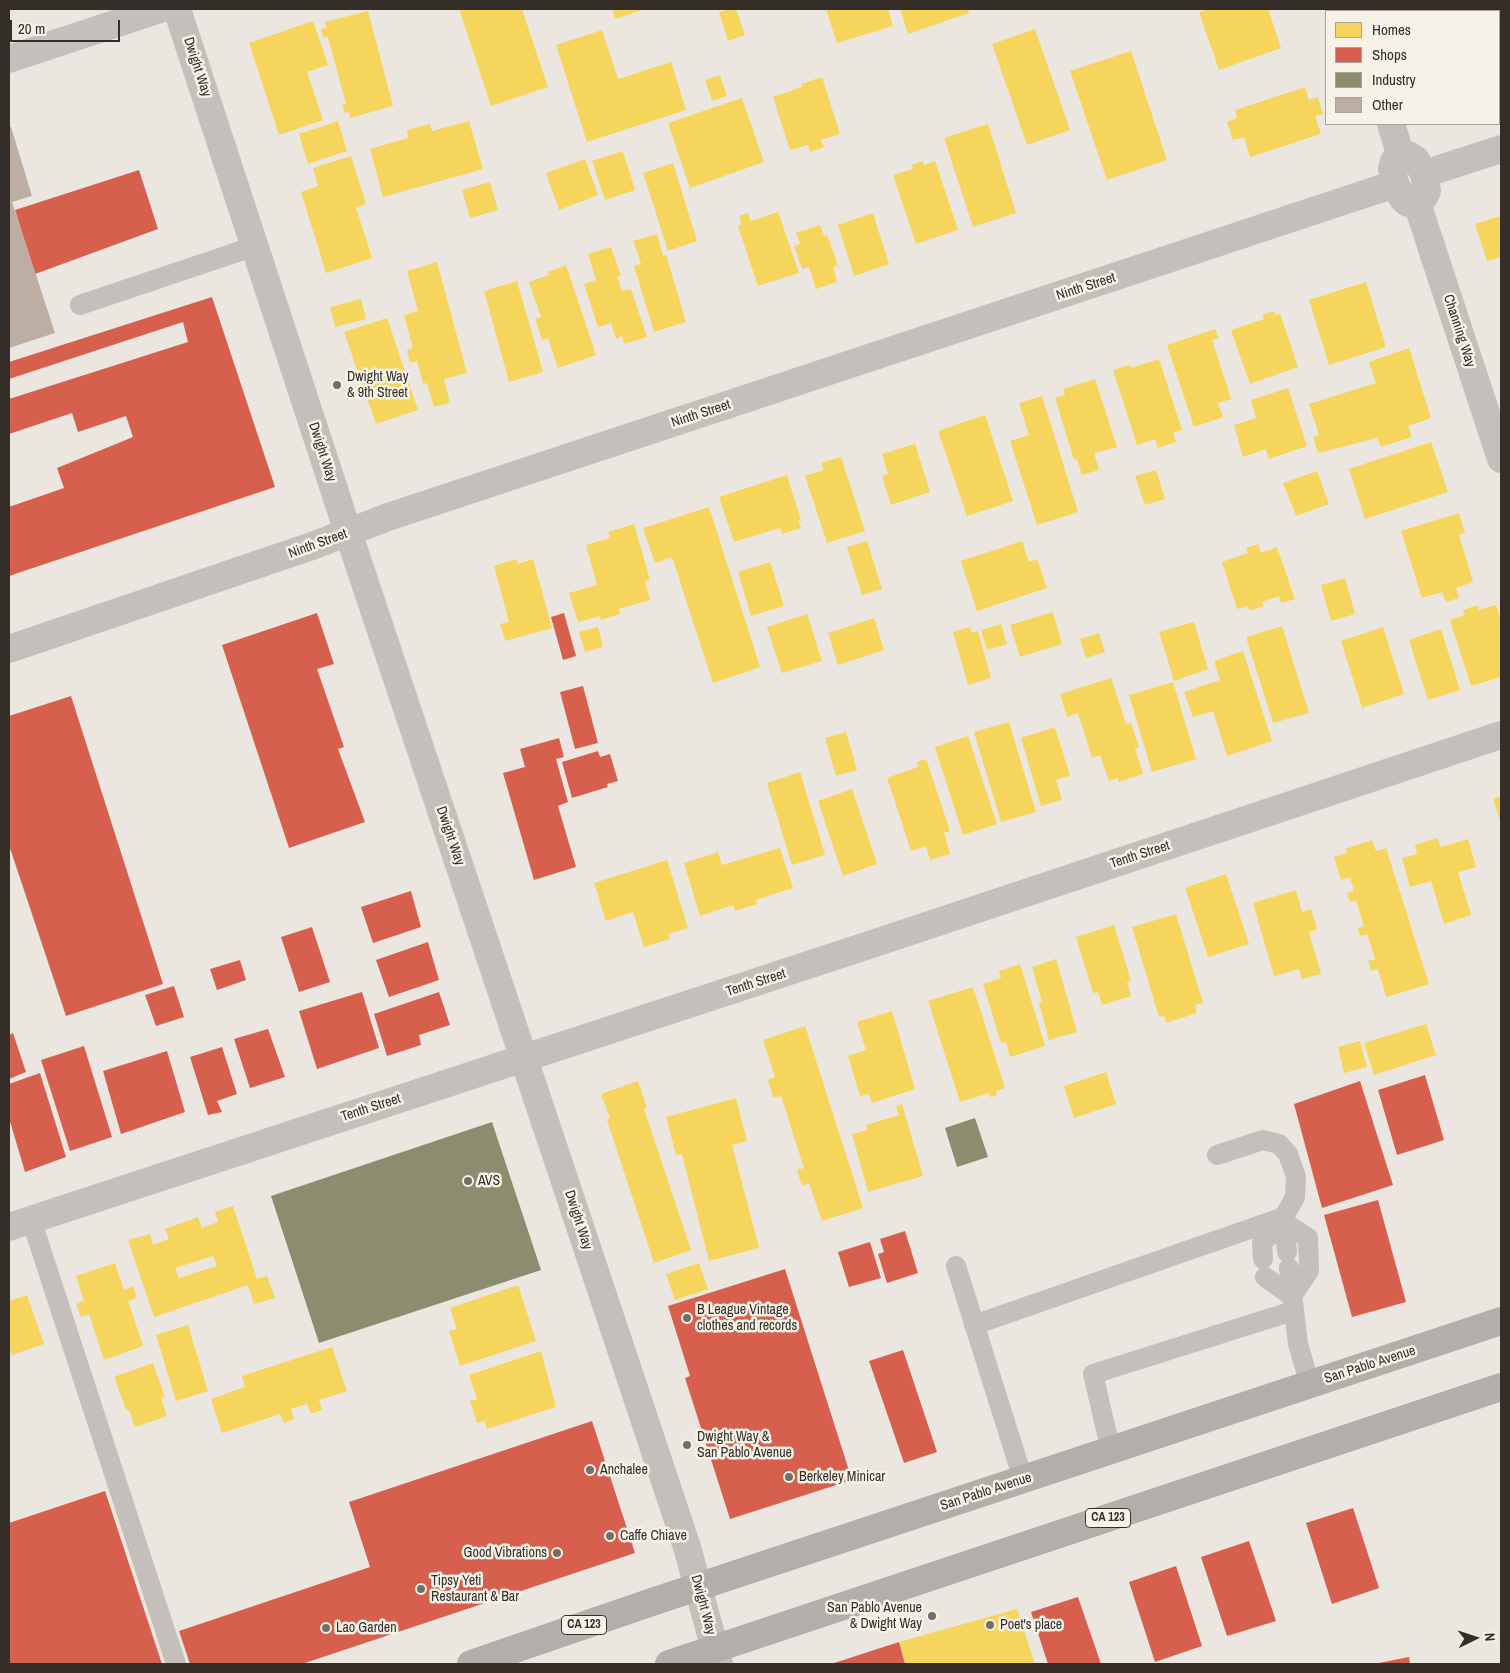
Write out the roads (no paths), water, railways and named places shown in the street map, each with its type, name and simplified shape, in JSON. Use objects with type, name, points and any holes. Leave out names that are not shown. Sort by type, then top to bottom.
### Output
[{"type":"main road","name":"San Pablo Avenue","points":[[471,1664],[1023,1479],[1501,1322]]},
{"type":"main road","name":"CA 123","points":[[669,1664],[717,1656],[1501,1387]]},
{"type":"street","points":[[9,59],[160,9]]},
{"type":"street","name":"Dwight Way","points":[[177,9],[348,532],[687,1547],[717,1656]]},
{"type":"street","points":[[1391,125],[1402,156]]},
{"type":"street","points":[[1424,174],[1501,149]]},
{"type":"street","points":[[1402,156],[1410,156],[1416,160],[1424,174],[1427,191],[1424,197],[1417,203],[1408,203],[1403,199],[1395,184],[1392,168],[1394,161],[1402,156]]},
{"type":"street","name":"Ninth Street","points":[[9,649],[348,532],[1395,184]]},
{"type":"street","name":"Channing Way","points":[[1417,203],[1501,459]]},
{"type":"street","name":"Tenth Street","points":[[20,1223],[848,952],[1501,734]]},
{"type":"lane","points":[[80,305],[255,246]]},
{"type":"lane","points":[[1217,1155],[1263,1140],[1279,1144],[1288,1154],[1296,1177],[1295,1197],[1284,1220],[1262,1242],[1264,1268],[1293,1303]]},
{"type":"lane","points":[[1284,1220],[1298,1344],[1310,1385]]},
{"type":"lane","points":[[1111,1451],[1093,1374],[1293,1303],[1309,1271],[1308,1238],[1284,1220]]},
{"type":"lane","points":[[974,1325],[1284,1220]]},
{"type":"lane","points":[[20,1223],[176,1664]]},
{"type":"lane","points":[[956,1266],[1023,1479]]},
{"type":"place","name":"Dwight Way & 9th Street","points":[[337,385]]},
{"type":"place","name":"AVS","points":[[468,1181]]},
{"type":"place","name":"B League Vintage clothes and records","points":[[687,1318]]},
{"type":"place","name":"Dwight Way & San Pablo Avenue","points":[[687,1445]]},
{"type":"place","name":"Anchalee","points":[[590,1470]]},
{"type":"place","name":"Berkeley Minicar","points":[[789,1477]]},
{"type":"place","name":"Caffe Chiave","points":[[610,1536]]},
{"type":"place","name":"Good Vibrations","points":[[557,1553]]},
{"type":"place","name":"Tipsy Yeti Restaurant & Bar","points":[[421,1589]]},
{"type":"place","name":"San Pablo Avenue & Dwight Way","points":[[932,1616]]},
{"type":"place","name":"Poet's place","points":[[990,1625]]},
{"type":"place","name":"Lao Garden","points":[[326,1628]]}]
